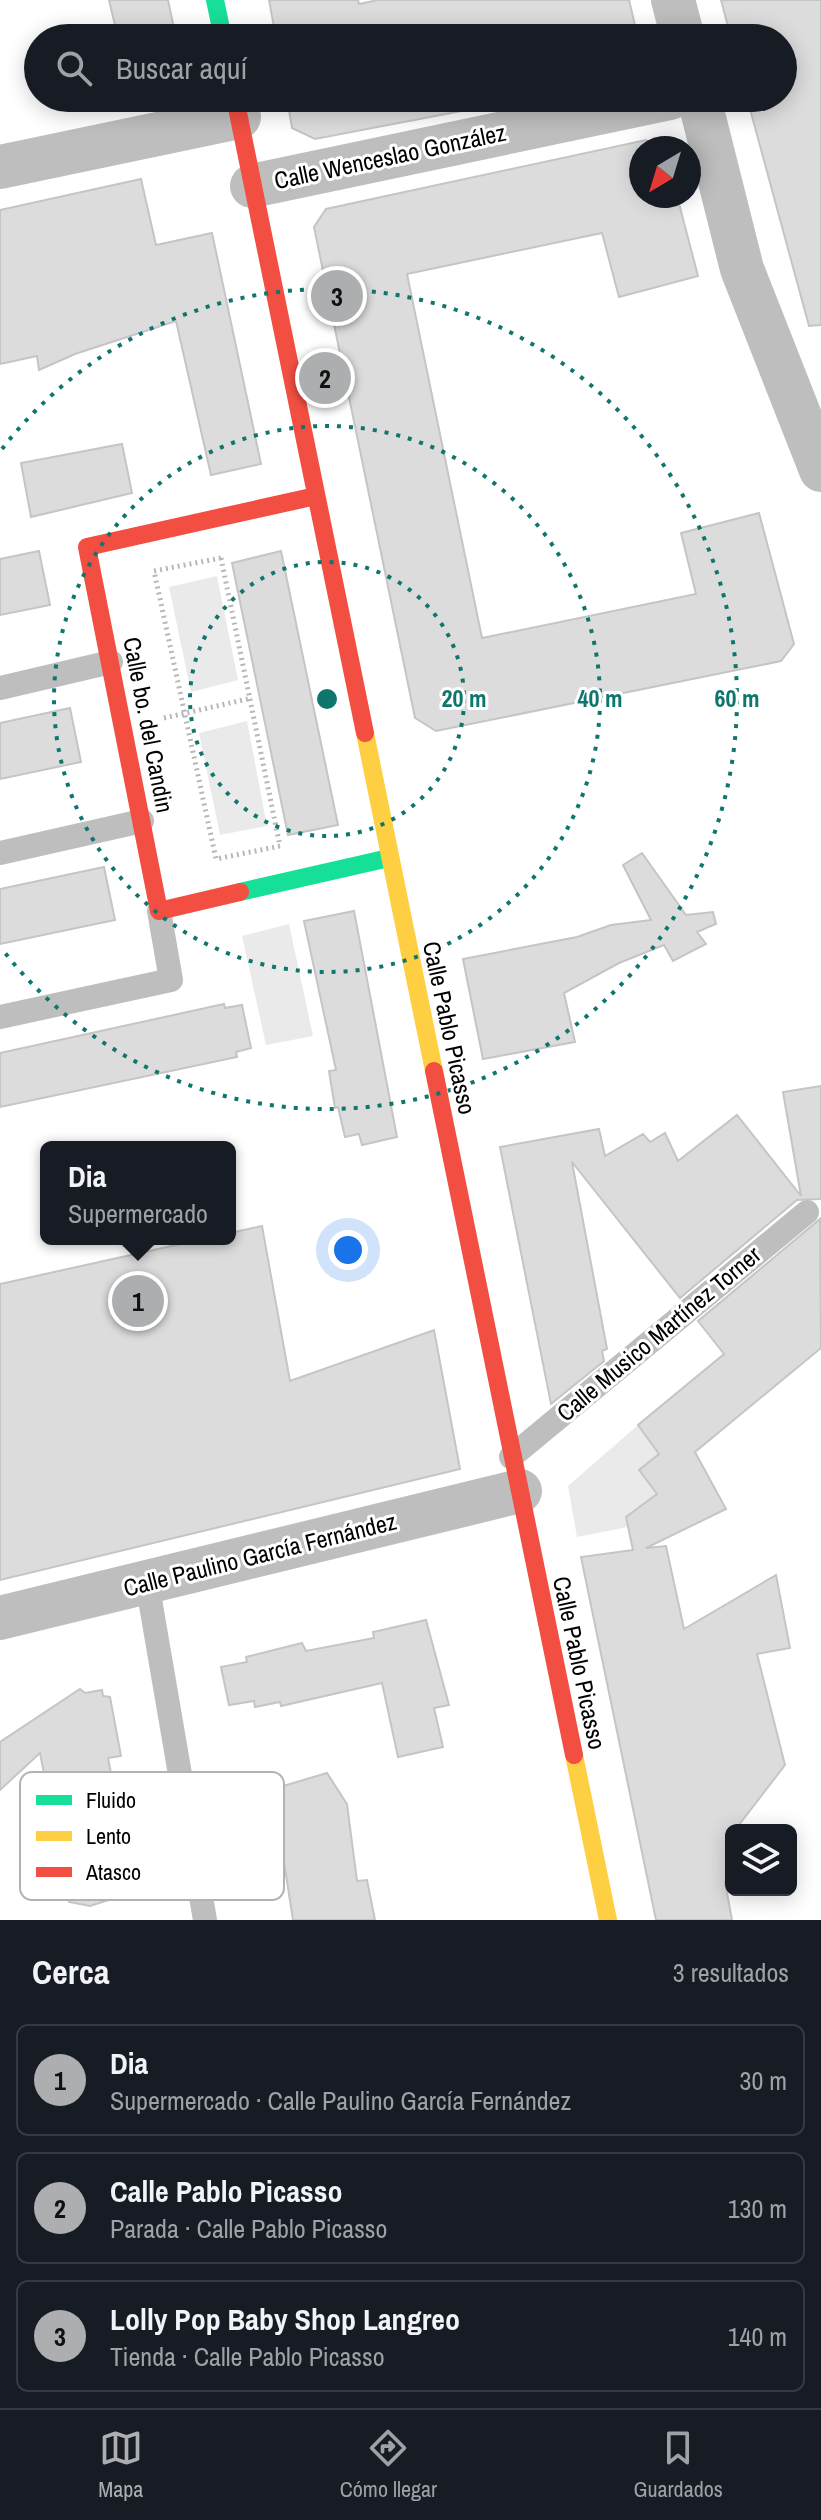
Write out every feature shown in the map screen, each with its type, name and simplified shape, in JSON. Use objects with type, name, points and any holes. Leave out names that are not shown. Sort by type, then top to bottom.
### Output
[{"type":"street","points":[[215,0],[220,24]]},
{"type":"street","points":[[673,0],[679,24]]},
{"type":"street","points":[[0,167],[217,112]]},
{"type":"street","name":"Calle Pablo Picasso","points":[[238,112],[608,1920]]},
{"type":"street","name":"Calle Wenceslao González","points":[[252,186],[604,112]]},
{"type":"street","points":[[703,112],[742,269],[813,425],[821,470]]},
{"type":"street","name":"Calle bo. del Candin","points":[[159,911],[87,547],[316,496]]},
{"type":"street","points":[[159,911],[389,858]]},
{"type":"street","name":"Calle Paulino García Fernández","points":[[0,1618],[147,1582],[516,1474]]},
{"type":"lane","points":[[0,688],[111,662]]},
{"type":"lane","points":[[0,853],[142,821]]},
{"type":"lane","points":[[0,1017],[171,980],[159,911]]},
{"type":"lane","name":"Calle Musico Martínez Torner","points":[[516,1474],[807,1212]]},
{"type":"lane","points":[[147,1582],[180,1772]]},
{"type":"lane","points":[[202,1900],[205,1920]]},
{"type":"path","points":[[221,558],[252,698],[280,846],[216,859],[154,571],[221,558]]},
{"type":"path","points":[[124,726],[252,698]]},
{"type":"shaded area","points":[[217,576],[238,680],[191,692],[169,587]]},
{"type":"shaded area","points":[[247,721],[267,826],[220,835],[199,733]]},
{"type":"shaded area","points":[[289,924],[313,1036],[266,1045],[242,936]]},
{"type":"shaded area","points":[[638,1425],[659,1454],[639,1470],[657,1494],[627,1516],[628,1527],[577,1537],[568,1486]]},
{"type":"building","points":[[109,0],[168,0],[173,24],[115,24]]},
{"type":"building","points":[[269,0],[358,0],[359,4],[378,0],[629,0],[635,24],[273,24]]},
{"type":"building","points":[[721,0],[821,0],[821,325],[809,326],[751,112],[797,112],[797,24],[727,24]]},
{"type":"building","points":[[289,112],[457,112],[315,139],[292,128]]},
{"type":"building","points":[[629,144],[629,208],[680,208],[698,276],[619,297],[602,233],[407,274],[482,638],[696,594],[681,533],[759,513],[794,644],[781,661],[436,731],[415,718],[314,227],[326,209]]},
{"type":"building","points":[[141,179],[156,245],[212,233],[261,464],[211,475],[176,321],[75,354],[39,370],[37,356],[0,364],[0,210]]},
{"type":"building","points":[[122,444],[132,493],[31,517],[21,463]]},
{"type":"building","points":[[39,551],[50,605],[0,615],[0,559]]},
{"type":"building","points":[[281,551],[338,825],[288,835],[232,563]]},
{"type":"building","points":[[70,708],[81,762],[0,779],[0,723]]},
{"type":"building","points":[[642,853],[686,915],[713,912],[716,924],[697,932],[706,944],[673,961],[664,945],[619,963],[564,993],[575,1042],[483,1059],[463,959],[577,937],[611,925],[651,920],[623,865]]},
{"type":"building","points":[[104,867],[115,920],[0,944],[0,889]]},
{"type":"building","points":[[354,911],[397,1137],[362,1145],[359,1134],[345,1137],[338,1107],[335,1108],[329,1071],[336,1070],[304,921]]},
{"type":"building","points":[[224,1004],[225,1008],[242,1005],[251,1048],[236,1052],[237,1057],[0,1107],[0,1053]]},
{"type":"building","points":[[821,1086],[821,1199],[797,1200],[680,1298],[572,1162],[607,1349],[602,1351],[604,1361],[551,1404],[500,1147],[599,1129],[605,1156],[643,1134],[650,1142],[665,1133],[678,1161],[737,1115],[801,1196],[783,1092]]},
{"type":"building","points":[[820,1219],[821,1348],[695,1452],[726,1509],[646,1548],[666,1546],[684,1629],[776,1575],[790,1648],[757,1654],[785,1765],[740,1824],[725,1824],[725,1896],[728,1896],[732,1920],[656,1920],[581,1557],[633,1550],[626,1517],[657,1494],[639,1470],[659,1454],[638,1425],[724,1354],[698,1321]]},
{"type":"building","points":[[262,1226],[290,1381],[434,1330],[460,1469],[0,1580],[0,1284],[176,1245],[236,1245],[236,1232]]},
{"type":"building","points":[[426,1620],[449,1705],[434,1708],[443,1747],[398,1757],[382,1683],[281,1706],[280,1702],[255,1707],[254,1701],[229,1705],[221,1667],[247,1662],[246,1657],[302,1643],[306,1651],[374,1638],[373,1632]]},
{"type":"building","points":[[80,1689],[85,1693],[102,1690],[103,1696],[110,1697],[121,1756],[108,1758],[111,1772],[44,1772],[40,1753],[0,1790],[0,1742]]},
{"type":"building","points":[[327,1773],[347,1804],[357,1881],[367,1880],[375,1920],[293,1920],[284,1862],[284,1786]]},
{"type":"building","points":[[69,1900],[109,1900],[90,1906]]},
{"type":"traffic: fast","points":[[215,0],[220,24]]},
{"type":"traffic: fast","points":[[240,892],[389,858]]},
{"type":"traffic: slow","points":[[365,733],[434,1071]]},
{"type":"traffic: slow","points":[[574,1755],[608,1920]]},
{"type":"traffic: jam","points":[[238,112],[365,733]]},
{"type":"traffic: jam","points":[[240,892],[159,911],[87,547],[316,496]]},
{"type":"traffic: jam","points":[[434,1071],[574,1755]]},
{"type":"place","name":"Lolly Pop Baby Shop Langreo","points":[[337,296]]},
{"type":"place","name":"Calle Pablo Picasso","points":[[325,378]]},
{"type":"place","name":"Dia","points":[[138,1301]]}]
